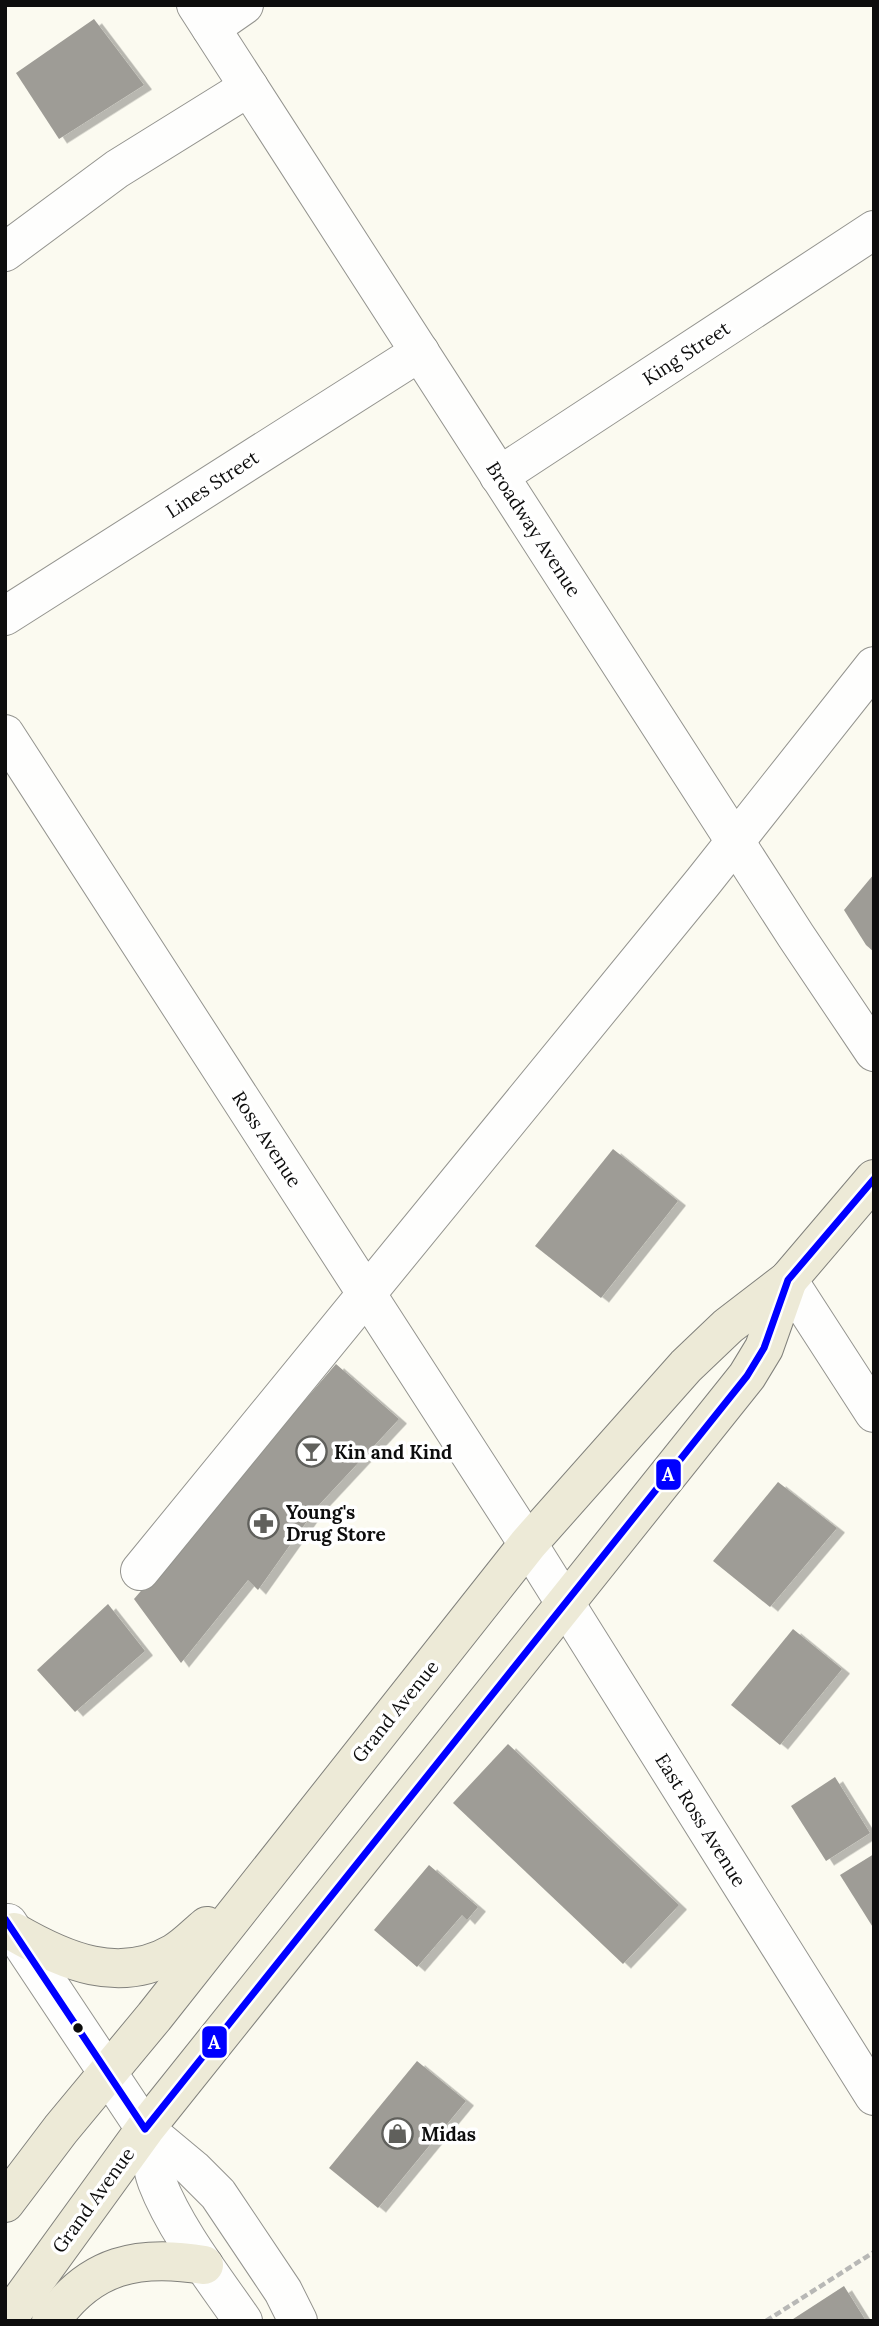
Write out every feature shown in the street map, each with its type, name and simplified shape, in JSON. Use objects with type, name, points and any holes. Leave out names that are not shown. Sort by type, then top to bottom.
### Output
[{"type":"main road","name":"Grand Avenue","points":[[5,2203],[528,1544],[686,1366],[728,1326],[788,1280],[874,1179]]},
{"type":"main road","name":"Grand Avenue","points":[[6,2321],[145,2129],[747,1376],[764,1348],[788,1280]]},
{"type":"main road","points":[[10,1926],[69,1960],[97,1967],[132,1967],[154,1962],[174,1953],[231,1906],[248,1896]]},
{"type":"main road","points":[[51,2321],[83,2285],[115,2269],[155,2260],[176,2260],[204,2265]]},
{"type":"street","points":[[203,16],[244,5]]},
{"type":"street","name":"Broadway Avenue","points":[[203,16],[849,1019],[874,1052]]},
{"type":"street","points":[[5,252],[117,169],[249,87]]},
{"type":"street","name":"King Street","points":[[499,476],[874,230]]},
{"type":"street","name":"Lines Street","points":[[5,616],[420,352]]},
{"type":"street","points":[[140,1571],[735,841],[874,666]]},
{"type":"street","name":"Ross Avenue","points":[[5,734],[528,1544]]},
{"type":"street","points":[[788,1280],[870,1396]]},
{"type":"street","name":"East Ross Avenue","points":[[528,1544],[874,2096]]},
{"type":"street","points":[[10,1926],[145,2129],[218,2194],[283,2291],[298,2321]]},
{"type":"street","points":[[145,2129],[156,2180],[204,2265],[243,2321]]},
{"type":"path","points":[[766,2321],[874,2252]]},
{"type":"building","points":[[94,19],[144,85],[59,139],[16,73]]},
{"type":"building","points":[[874,874],[874,952],[866,945],[844,910]]},
{"type":"building","points":[[613,1149],[678,1201],[601,1298],[535,1246]]},
{"type":"building","points":[[336,1364],[399,1419],[317,1507],[258,1590],[248,1580],[181,1663],[134,1599]]},
{"type":"building","points":[[778,1482],[837,1528],[770,1607],[713,1561]]},
{"type":"building","points":[[108,1604],[145,1651],[75,1712],[37,1670]]},
{"type":"building","points":[[793,1629],[842,1669],[780,1745],[731,1705]]},
{"type":"building","points":[[508,1744],[679,1905],[623,1964],[453,1803]]},
{"type":"building","points":[[835,1777],[870,1833],[826,1861],[791,1806]]},
{"type":"building","points":[[874,1854],[874,1929],[840,1875]]},
{"type":"building","points":[[429,1865],[478,1907],[467,1920],[462,1915],[417,1967],[374,1930]]},
{"type":"building","name":"Midas","points":[[417,2061],[466,2101],[378,2208],[329,2168]]},
{"type":"building","points":[[844,2286],[866,2321],[790,2321]]},
{"type":"transit line","name":"A","points":[[5,1919],[145,2129],[747,1376],[764,1348],[788,1280],[874,1179]]},
{"type":"place","name":"Kin and Kind","points":[[311,1452]]},
{"type":"place","name":"Young's Drug Store","points":[[263,1523]]},
{"type":"place","name":"Midas","points":[[398,2134]]}]
